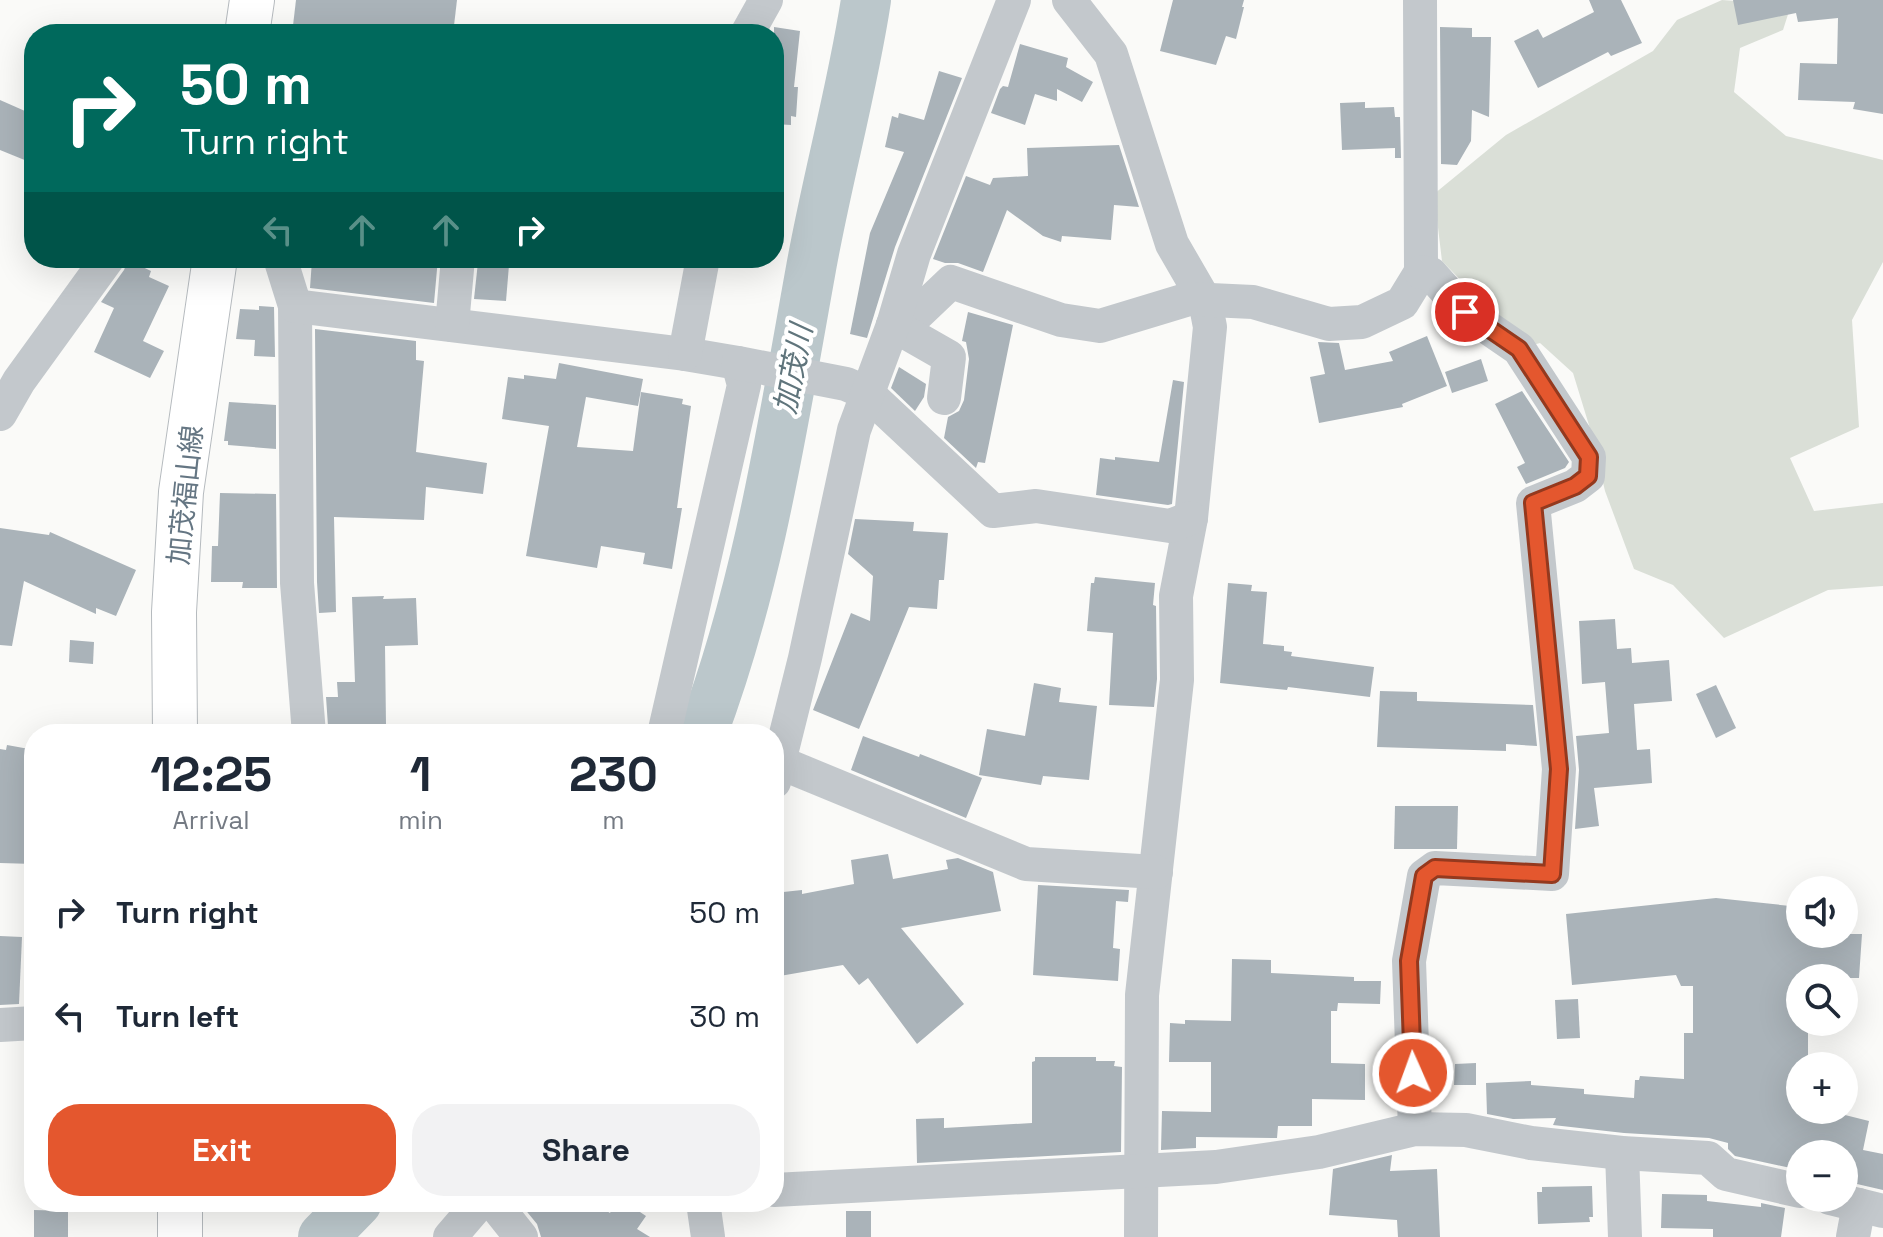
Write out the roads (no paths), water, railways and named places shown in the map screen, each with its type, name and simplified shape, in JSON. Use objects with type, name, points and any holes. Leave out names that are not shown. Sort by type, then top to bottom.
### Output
[{"type":"main road","points":[[248,24],[252,0]]},
{"type":"main road","name":"加茂福山線","points":[[175,724],[174,612],[181,492],[214,268]]},
{"type":"main road","points":[[180,1212],[180,1237]]},
{"type":"street","points":[[753,24],[766,0]]},
{"type":"street","points":[[784,741],[854,430],[856,388],[893,325],[914,254],[1014,0]]},
{"type":"street","points":[[1069,0],[1111,54],[1172,244],[1205,301],[1210,327],[1191,518],[1176,596],[1177,680],[1142,995],[1141,1237]]},
{"type":"street","points":[[893,325],[910,321],[951,282],[1061,320],[1100,326],[1189,299],[1253,302],[1329,324],[1362,322],[1402,303],[1421,272],[1420,0]]},
{"type":"street","points":[[0,414],[19,381],[101,268]]},
{"type":"street","points":[[283,268],[295,306],[297,583],[308,724]]},
{"type":"street","points":[[452,325],[457,268]]},
{"type":"street","points":[[685,354],[701,268]]},
{"type":"street","points":[[1415,1129],[1409,961],[1424,876],[1435,868],[1552,874],[1559,769],[1533,503],[1575,486],[1588,476],[1589,457],[1519,349],[1465,312],[1431,274],[1421,272]]},
{"type":"street","points":[[295,306],[685,354],[856,388],[993,511],[1036,506],[1170,526],[1191,518]]},
{"type":"street","points":[[893,325],[949,357],[944,398]]},
{"type":"street","points":[[666,724],[744,385],[744,364]]},
{"type":"street","points":[[784,775],[1026,864],[1156,872]]},
{"type":"street","points":[[0,1025],[24,1024]]},
{"type":"street","points":[[784,1190],[1216,1167],[1319,1152],[1415,1129],[1466,1130],[1531,1143],[1708,1158],[1726,1174],[1786,1188]]},
{"type":"street","points":[[1622,1153],[1625,1237]]},
{"type":"street","points":[[450,1237],[471,1212]]},
{"type":"street","points":[[501,1212],[521,1237]]},
{"type":"street","points":[[704,1212],[708,1237]]},
{"type":"waterway","name":"加茂川","points":[[706,724],[739,621],[766,507],[816,240],[866,0]]},
{"type":"waterway","name":"加茂川","points":[[323,1237],[347,1212]]}]
